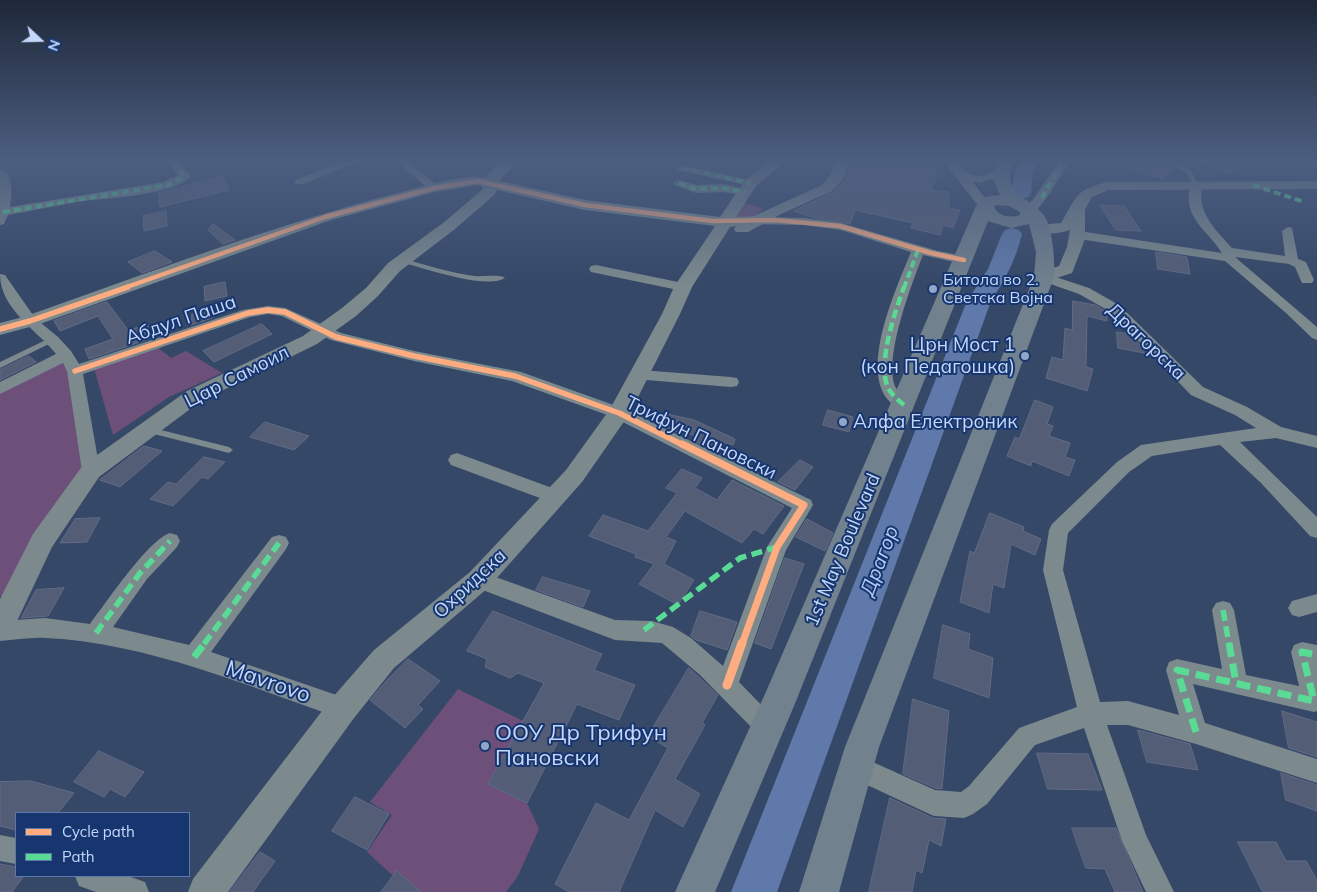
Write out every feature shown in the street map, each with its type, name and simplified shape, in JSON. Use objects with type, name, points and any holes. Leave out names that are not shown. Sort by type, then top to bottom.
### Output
[{"type":"main road","points":[[990,203],[985,205],[988,214],[1019,226],[1033,238],[1038,265],[1044,277]]},
{"type":"main road","points":[[1006,203],[1034,210]]},
{"type":"main road","points":[[819,892],[862,747],[1044,277],[1046,250],[1034,210],[1024,203]]},
{"type":"main road","name":"1st May Boulevard","points":[[695,892],[768,728],[904,405],[985,205]]},
{"type":"main road","points":[[1007,221],[1025,220],[1034,210]]},
{"type":"street","points":[[5,203],[1,216],[62,203]]},
{"type":"street","points":[[0,329],[30,321],[325,217],[379,203]]},
{"type":"street","name":"Цар Самоил","points":[[0,626],[8,596],[42,541],[91,471],[194,396],[310,340],[372,292],[394,267],[449,226],[476,203]]},
{"type":"street","points":[[571,203],[725,222],[775,220],[840,226],[918,250],[964,260]]},
{"type":"street","name":"Охридска","points":[[206,892],[343,708],[384,659],[480,580],[556,497],[619,413],[640,375],[683,287],[738,203]]},
{"type":"street","name":"Охридска","points":[[704,254],[754,221],[795,203]]},
{"type":"street","points":[[1038,203],[1034,210],[1057,229],[1067,226],[1081,203]]},
{"type":"street","points":[[1195,203],[1198,216],[1229,255],[1317,335]]},
{"type":"street","points":[[1044,277],[1066,269],[1080,225],[1077,207]]},
{"type":"street","points":[[1288,231],[1292,261]]},
{"type":"street","points":[[1078,235],[1229,255],[1292,261],[1301,265],[1307,280]]},
{"type":"street","points":[[904,405],[890,390],[887,383],[888,350],[899,301],[918,250]]},
{"type":"street","points":[[596,269],[683,287]]},
{"type":"street","name":"Драгорска","points":[[1044,277],[1084,291],[1114,308],[1197,391],[1241,411],[1276,432]]},
{"type":"street","points":[[0,278],[30,321],[53,340],[66,355],[76,371],[91,471]]},
{"type":"street","name":"Абдул Паша","points":[[76,371],[248,313],[268,310],[285,312],[324,330]]},
{"type":"street","name":"Трифун Пановски","points":[[324,330],[336,336],[414,356],[515,376],[619,413],[804,506],[777,547],[726,685]]},
{"type":"street","points":[[0,389],[66,355]]},
{"type":"street","points":[[640,375],[731,382]]},
{"type":"street","points":[[1160,892],[1135,841],[1091,714],[1053,570],[1059,530],[1123,467],[1147,450],[1276,432],[1317,442]]},
{"type":"street","points":[[1224,438],[1267,478],[1317,530]]},
{"type":"street","points":[[457,460],[556,497]]},
{"type":"street","points":[[96,633],[140,573],[170,541]]},
{"type":"street","points":[[194,657],[279,543]]},
{"type":"street","points":[[480,580],[615,630],[628,632],[644,630],[662,633],[675,638],[726,685],[768,728]]},
{"type":"street","points":[[1223,610],[1236,683]]},
{"type":"street","name":"Mavrovo","points":[[0,631],[45,628],[96,633],[194,657],[343,708]]},
{"type":"street","points":[[1196,732],[1176,670],[1314,701],[1302,652],[1317,655]]},
{"type":"street","points":[[857,767],[934,803],[964,806],[978,795],[1027,736],[1091,714],[1128,713],[1196,732],[1317,771]]},
{"type":"street","points":[[0,848],[15,851]]},
{"type":"street","points":[[91,877],[135,892]]},
{"type":"lane","points":[[403,261],[472,278],[489,280],[502,278]]},
{"type":"lane","points":[[0,365],[53,340]]},
{"type":"lane","points":[[146,430],[229,450]]},
{"type":"shaded area","points":[[745,203],[764,209],[749,220],[733,218]]},
{"type":"shaded area","points":[[157,347],[171,358],[186,351],[222,373],[169,397],[113,435],[94,368]]},
{"type":"shaded area","points":[[66,355],[91,471],[15,596],[0,596],[0,389]]},
{"type":"shaded area","points":[[458,689],[523,721],[488,784],[527,803],[539,829],[518,876],[506,892],[411,892],[367,852],[392,815],[370,802]]},
{"type":"building","points":[[160,203],[178,203],[160,207]]},
{"type":"building","points":[[811,203],[949,203],[949,208],[960,210],[953,228],[943,225],[940,235],[911,228],[913,223],[855,210],[850,224],[815,218],[793,211]]},
{"type":"building","points":[[1100,205],[1124,206],[1141,231],[1116,230]]},
{"type":"building","points":[[166,211],[167,226],[144,231],[143,216]]},
{"type":"building","points":[[213,224],[235,240],[223,244],[208,230]]},
{"type":"building","points":[[155,251],[172,262],[142,273],[128,262]]},
{"type":"building","points":[[1156,252],[1187,257],[1190,274],[1158,269]]},
{"type":"building","points":[[225,282],[227,296],[205,301],[204,287]]},
{"type":"building","points":[[1073,301],[1095,305],[1107,312],[1107,321],[1087,316],[1086,367],[1093,369],[1087,391],[1046,378],[1052,357],[1063,360],[1065,328],[1072,330]]},
{"type":"building","points":[[107,302],[128,330],[148,325],[149,339],[89,359],[85,349],[113,339],[98,316],[60,331],[54,321]]},
{"type":"building","points":[[213,307],[212,318],[191,325],[192,314],[198,313],[198,310]]},
{"type":"building","points":[[262,324],[272,334],[214,362],[203,351]]},
{"type":"building","points":[[1117,332],[1129,334],[1144,349],[1144,353],[1118,348]]},
{"type":"building","points":[[29,356],[36,362],[0,380],[0,370]]},
{"type":"building","points":[[1035,400],[1053,407],[1047,424],[1053,426],[1049,436],[1070,443],[1065,457],[1075,460],[1069,476],[1032,461],[1031,466],[1007,456],[1015,437],[1019,439]]},
{"type":"building","name":"Алфа Електроник","points":[[828,410],[853,417],[849,432],[823,425]]},
{"type":"building","points":[[667,414],[694,420],[735,439],[733,445],[719,441],[712,450],[694,441],[697,436],[674,431],[662,425]]},
{"type":"building","points":[[265,422],[309,436],[294,450],[250,437]]},
{"type":"building","points":[[144,446],[162,451],[120,487],[100,480]]},
{"type":"building","points":[[204,457],[225,462],[208,479],[202,477],[173,506],[150,499],[168,482],[176,484]]},
{"type":"building","points":[[800,460],[813,467],[795,490],[778,482]]},
{"type":"building","points":[[682,469],[702,478],[695,488],[717,500],[732,480],[784,506],[763,534],[754,529],[742,543],[685,511],[666,537],[676,541],[664,564],[694,580],[678,605],[639,584],[654,564],[635,557],[636,554],[589,536],[603,515],[648,531],[677,493],[666,488]]},
{"type":"building","points":[[990,513],[1024,527],[1023,531],[1041,539],[1035,555],[1011,544],[1004,588],[993,584],[989,613],[960,602],[970,551],[974,553]]},
{"type":"building","points":[[100,518],[87,542],[60,543],[75,519]]},
{"type":"building","points":[[807,519],[833,533],[825,551],[796,537]]},
{"type":"building","points":[[785,558],[804,564],[771,649],[755,643]]},
{"type":"building","points":[[543,577],[590,591],[583,607],[536,590]]},
{"type":"building","points":[[64,588],[48,616],[21,618],[36,590]]},
{"type":"building","points":[[493,611],[602,654],[594,670],[635,685],[619,720],[577,704],[527,803],[488,784],[544,683],[518,673],[510,678],[485,667],[487,659],[467,651]]},
{"type":"building","points":[[700,611],[737,622],[727,650],[696,640],[691,636]]},
{"type":"building","points":[[943,625],[970,634],[968,649],[993,658],[989,698],[934,678]]},
{"type":"building","points":[[408,659],[440,681],[418,705],[423,709],[405,728],[370,700]]},
{"type":"building","points":[[689,668],[718,695],[702,723],[705,725],[675,779],[700,794],[683,827],[655,810],[619,892],[569,892],[555,884],[596,803],[629,820],[668,748],[648,736]]},
{"type":"building","points":[[913,699],[949,711],[942,789],[935,788],[903,774]]},
{"type":"building","points":[[1282,711],[1317,722],[1317,757],[1289,748]]},
{"type":"building","points":[[1138,730],[1190,744],[1198,770],[1147,762]]},
{"type":"building","points":[[99,751],[144,772],[125,797],[110,789],[104,797],[74,782]]},
{"type":"building","points":[[1037,753],[1088,754],[1102,790],[1048,789]]},
{"type":"building","points":[[1281,773],[1317,785],[1317,811],[1286,800]]},
{"type":"building","points":[[31,781],[74,793],[59,812],[15,812],[15,830],[0,826],[0,782]]},
{"type":"building","points":[[355,797],[389,814],[367,850],[332,831]]},
{"type":"building","points":[[890,798],[933,818],[946,819],[941,846],[929,840],[922,873],[916,870],[912,892],[869,892]]},
{"type":"building","points":[[1072,828],[1116,828],[1143,892],[1115,892],[1105,869],[1086,868]]},
{"type":"building","points":[[1238,842],[1276,842],[1286,861],[1306,861],[1317,880],[1317,892],[1263,892]]},
{"type":"building","points":[[260,852],[275,861],[253,892],[230,892]]},
{"type":"building","points":[[0,864],[15,867],[15,877],[23,877],[12,892],[0,892]]},
{"type":"building","points":[[397,871],[421,892],[381,892]]},
{"type":"waterway","name":"Драгор","points":[[754,892],[979,301],[999,269],[1012,234]]},
{"type":"marked path","points":[[3,212],[52,203]]},
{"type":"marked path","points":[[904,405],[894,396],[887,384],[887,352],[895,316],[918,250]]},
{"type":"marked path","points":[[96,633],[140,573],[170,541]]},
{"type":"marked path","points":[[194,657],[279,543]]},
{"type":"marked path","points":[[644,630],[740,558],[777,547]]},
{"type":"marked path","points":[[1223,610],[1236,683]]},
{"type":"marked path","points":[[1196,732],[1177,670],[1314,701],[1302,652],[1317,655]]},
{"type":"cycle path","points":[[0,329],[30,321],[325,217],[379,203]]},
{"type":"cycle path","points":[[574,203],[713,221],[775,220],[840,226],[931,253],[964,260]]},
{"type":"cycle path","points":[[75,371],[248,313],[268,310],[285,312],[336,337],[414,356],[515,376],[619,413],[804,505],[777,547],[727,685]]},
{"type":"place","name":"Битола во 2. Светска Војна","points":[[933,289]]},
{"type":"place","name":"Црн Мост 1 (кон Педагошка)","points":[[1025,356]]},
{"type":"place","name":"Алфа Електроник","points":[[843,422]]},
{"type":"place","name":"ООУ Др Трифун Пановски","points":[[485,746]]}]
